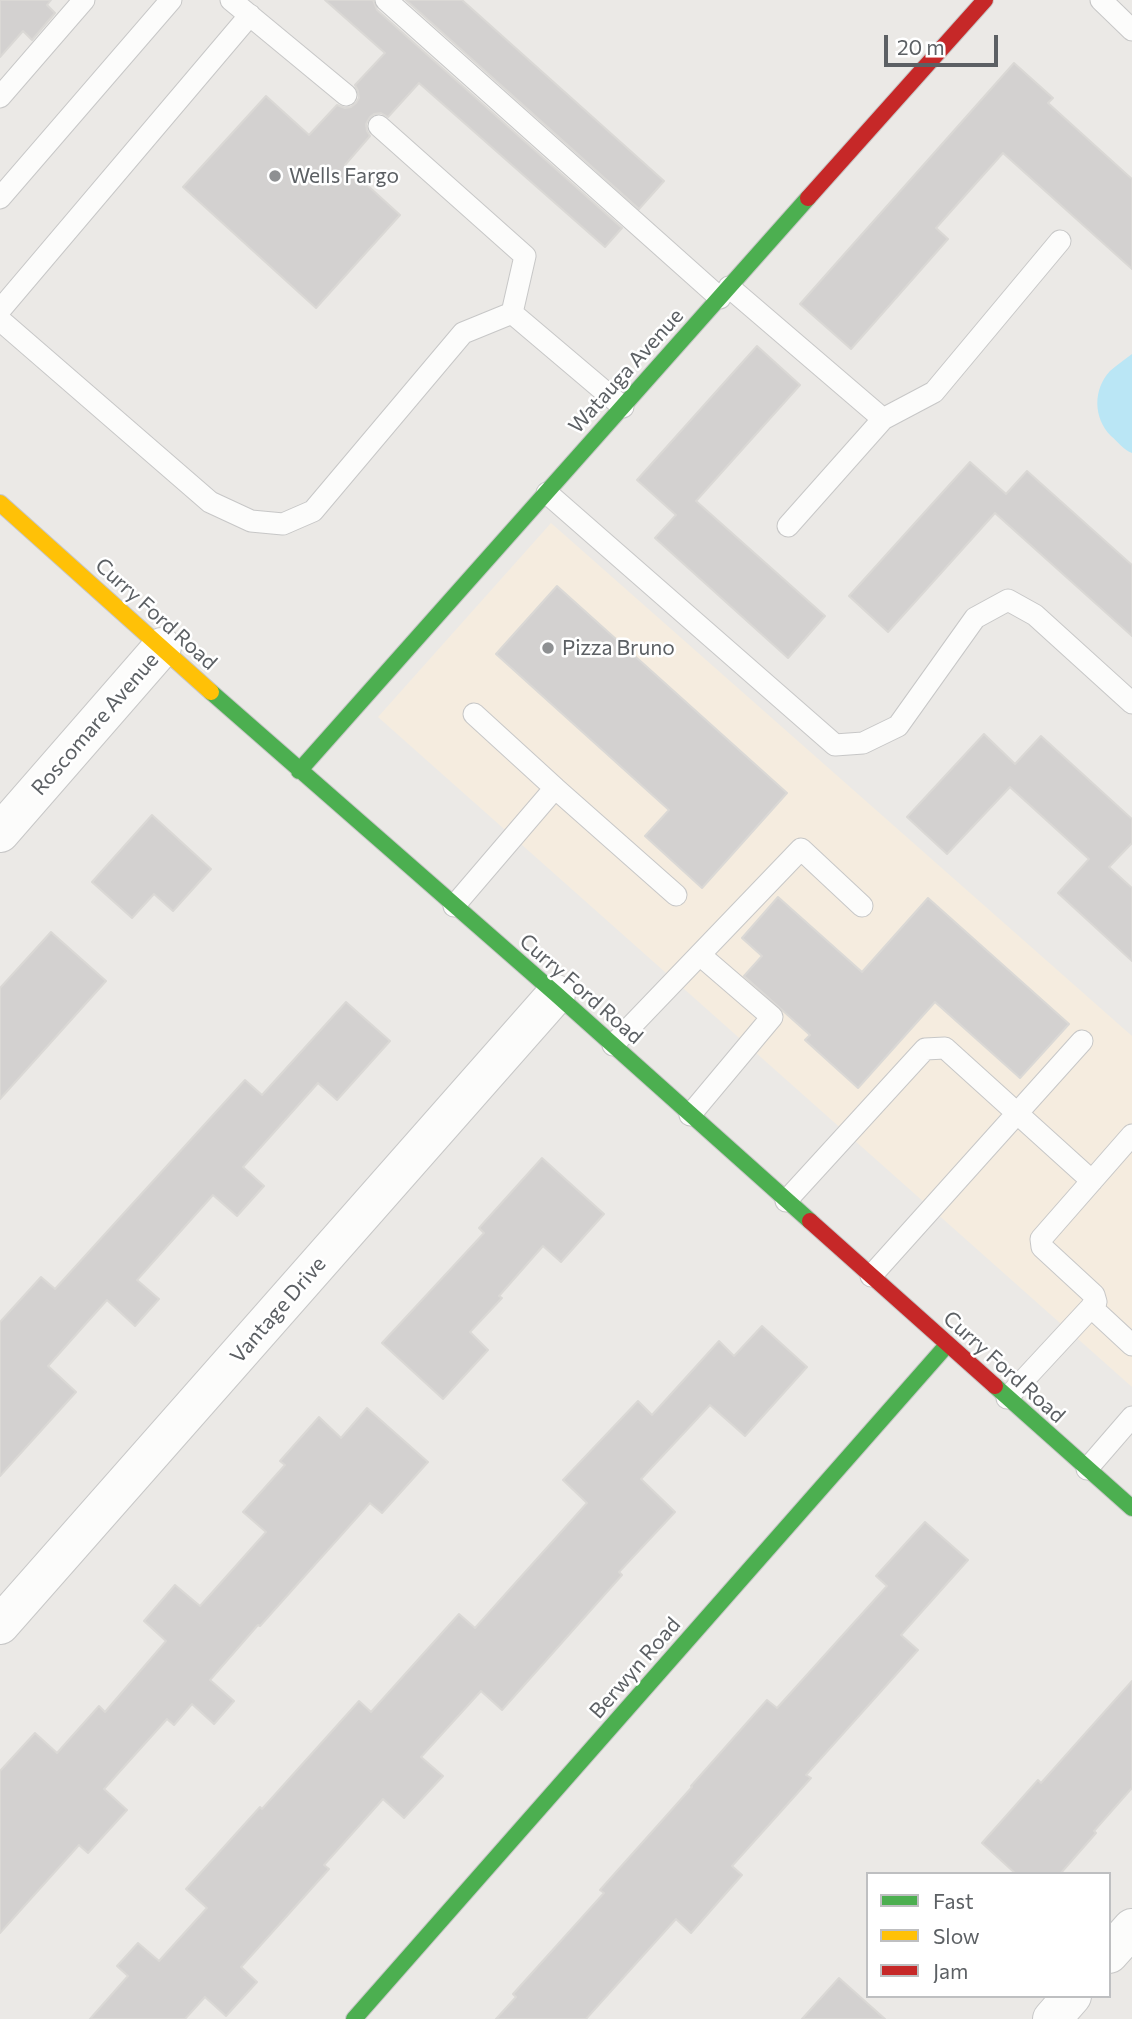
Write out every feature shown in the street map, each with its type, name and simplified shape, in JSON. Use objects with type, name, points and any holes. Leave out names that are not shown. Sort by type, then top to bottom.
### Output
[{"type":"street","name":"Watauga Avenue","points":[[299,771],[985,0]]},
{"type":"street","name":"Curry Ford Road","points":[[0,503],[1132,1508]]},
{"type":"street","name":"Roscomare Avenue","points":[[0,833],[162,647]]},
{"type":"street","name":"Vantage Drive","points":[[0,1625],[556,994]]},
{"type":"street","name":"Berwyn Road","points":[[354,2019],[947,1345]]},
{"type":"street","points":[[1111,1952],[1132,1928]]},
{"type":"street","points":[[1052,2019],[1070,1998]]},
{"type":"lane","points":[[0,97],[85,0]]},
{"type":"lane","points":[[0,198],[171,0]]},
{"type":"lane","points":[[231,0],[346,95]]},
{"type":"lane","points":[[386,0],[725,292],[883,419]]},
{"type":"lane","points":[[1101,0],[1132,30]]},
{"type":"lane","points":[[0,310],[250,15]]},
{"type":"lane","points":[[380,126],[525,256],[512,313]]},
{"type":"lane","points":[[788,526],[883,419],[934,393],[1060,241]]},
{"type":"lane","points":[[0,320],[210,502],[251,521],[283,524],[313,511],[463,333],[512,313]]},
{"type":"lane","points":[[512,313],[623,407]]},
{"type":"lane","points":[[547,493],[835,745],[863,743],[898,726],[975,618],[1008,600],[1035,615],[1132,703]]},
{"type":"lane","points":[[474,714],[676,895]]},
{"type":"lane","points":[[454,906],[555,788]]},
{"type":"lane","points":[[613,1045],[802,849],[862,906]]},
{"type":"lane","points":[[690,1115],[772,1017],[700,955]]},
{"type":"lane","points":[[871,1276],[1082,1041]]},
{"type":"lane","points":[[786,1201],[925,1049],[945,1048],[1092,1181]]},
{"type":"lane","points":[[1007,1398],[1096,1302],[1094,1295],[1041,1247],[1041,1239],[1132,1135]]},
{"type":"lane","points":[[1091,1307],[1132,1345]]},
{"type":"lane","points":[[1087,1469],[1132,1417]]},
{"type":"shaded area","points":[[551,523],[1132,1036],[1132,1387],[378,717]]},
{"type":"water","points":[[1132,354],[1132,453],[1105,429],[1097,404],[1104,378]]},
{"type":"building","points":[[0,0],[51,0],[47,5],[55,13],[32,40],[23,31],[0,57]]},
{"type":"building","name":"Wells Fargo","points":[[325,0],[373,0],[377,10],[622,228],[605,247],[419,83],[388,117],[381,113],[370,117],[366,124],[370,136],[345,165],[400,215],[316,308],[183,187],[266,96],[309,135],[337,105],[345,108],[356,103],[359,98],[355,85],[385,53]]},
{"type":"building","points":[[406,0],[462,0],[664,181],[639,209]]},
{"type":"building","points":[[1014,63],[1053,98],[1048,103],[1132,179],[1132,269],[1003,153],[936,228],[948,239],[851,349],[800,304]]},
{"type":"building","points":[[757,346],[800,385],[696,501],[825,616],[788,658],[655,538],[676,515],[637,480]]},
{"type":"building","points":[[970,462],[1006,494],[1027,471],[1132,565],[1132,636],[995,513],[888,632],[849,596]]},
{"type":"building","points":[[557,586],[787,793],[702,888],[645,836],[669,810],[496,654]]},
{"type":"building","points":[[984,734],[1015,764],[1041,736],[1132,819],[1132,843],[1109,867],[1132,888],[1132,961],[1058,893],[1089,859],[1010,787],[947,854],[907,817]]},
{"type":"building","points":[[152,815],[211,869],[173,911],[154,894],[132,918],[92,882]]},
{"type":"building","points":[[778,897],[862,972],[928,898],[1069,1024],[1020,1078],[935,1002],[858,1088],[805,1040],[810,1035],[744,976],[762,956],[742,938]]},
{"type":"building","points":[[51,932],[106,981],[0,1099],[0,988]]},
{"type":"building","points":[[346,1002],[390,1041],[337,1100],[318,1083],[243,1167],[264,1186],[237,1216],[213,1195],[137,1280],[159,1299],[135,1326],[107,1300],[48,1366],[76,1392],[0,1476],[0,1322],[41,1277],[55,1289],[245,1080],[262,1095]]},
{"type":"building","points":[[542,1158],[604,1214],[561,1262],[543,1246],[499,1296],[502,1298],[470,1332],[488,1350],[443,1399],[382,1343],[484,1233],[479,1228]]},
{"type":"building","points":[[762,1326],[807,1367],[745,1436],[710,1405],[641,1479],[675,1512],[619,1572],[622,1575],[502,1710],[481,1691],[421,1757],[443,1776],[404,1818],[383,1799],[324,1865],[329,1869],[241,1967],[257,1982],[226,2016],[205,1997],[185,2019],[90,2019],[128,1976],[117,1966],[138,1943],[159,1961],[207,1908],[186,1889],[359,1701],[371,1712],[459,1614],[475,1628],[587,1503],[563,1480],[638,1401],[652,1415],[719,1341],[734,1356]]},
{"type":"building","points":[[367,1408],[428,1462],[382,1513],[370,1503],[210,1680],[234,1701],[214,1724],[192,1704],[174,1725],[167,1719],[104,1789],[127,1810],[88,1853],[79,1845],[0,1933],[0,1771],[35,1733],[57,1753],[99,1706],[105,1712],[166,1641],[144,1621],[175,1585],[200,1606],[266,1532],[243,1512],[285,1465],[280,1461],[319,1417],[341,1438]]},
{"type":"building","points":[[925,1522],[968,1560],[901,1635],[918,1650],[806,1775],[811,1778],[732,1866],[742,1875],[691,1933],[676,1919],[586,2019],[496,2019],[516,1997],[513,1994],[604,1893],[600,1890],[767,1700],[777,1708],[887,1586],[876,1576]]},
{"type":"building","points":[[1132,1681],[1132,1788],[1062,1872],[1014,1872],[982,1843],[1038,1780],[1041,1783]]},
{"type":"building","points":[[839,1978],[885,2019],[802,2019]]},
{"type":"traffic: fast","points":[[299,771],[808,198]]},
{"type":"traffic: fast","points":[[211,692],[810,1221]]},
{"type":"traffic: fast","points":[[354,2019],[947,1345]]},
{"type":"traffic: fast","points":[[995,1386],[1132,1508]]},
{"type":"traffic: slow","points":[[0,503],[211,692]]},
{"type":"traffic: jam","points":[[808,198],[985,0]]},
{"type":"traffic: jam","points":[[810,1221],[995,1386]]},
{"type":"place","name":"Wells Fargo","points":[[275,176]]},
{"type":"place","name":"Pizza Bruno","points":[[548,648]]}]
